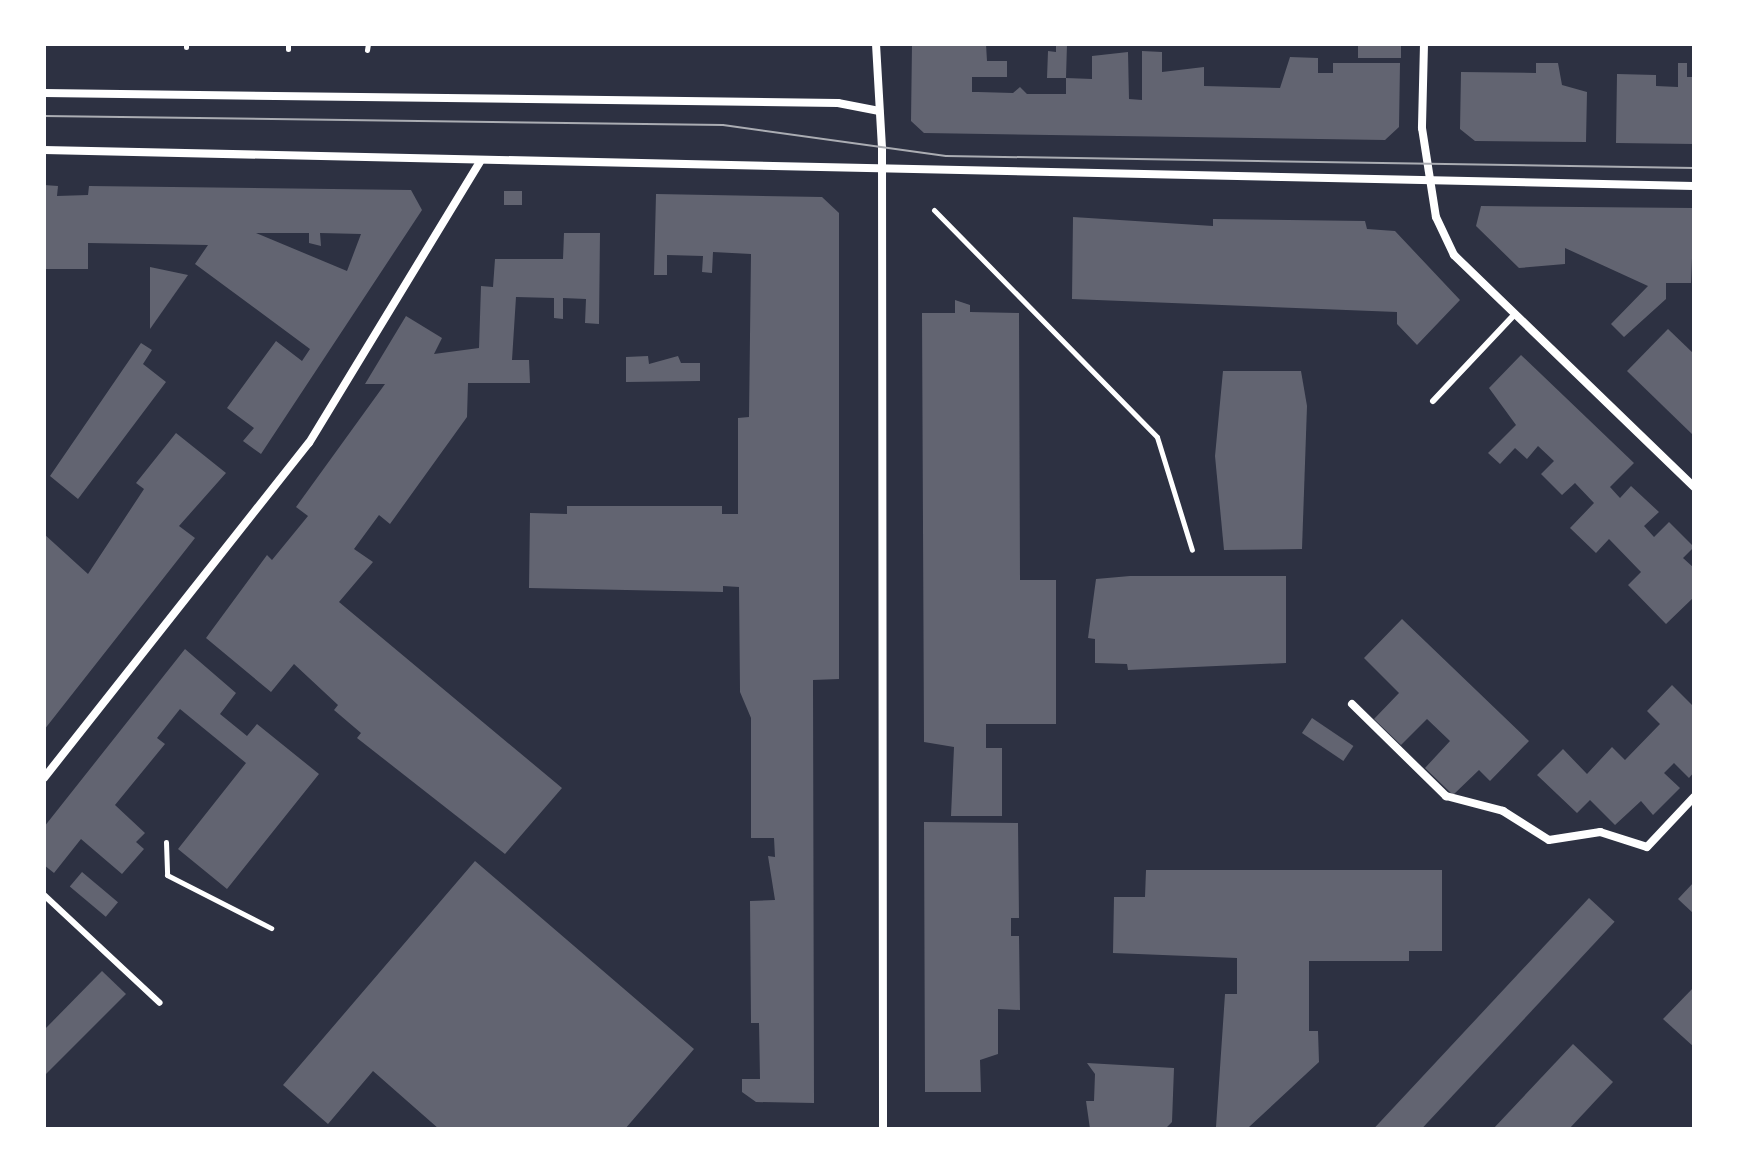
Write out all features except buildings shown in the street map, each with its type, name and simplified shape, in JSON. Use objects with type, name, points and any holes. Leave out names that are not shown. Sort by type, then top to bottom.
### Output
[{"type":"street","points":[[876,44],[882,172],[883,1129]]},
{"type":"street","points":[[1424,44],[1422,128],[1435,182],[1439,230],[1454,255],[1694,487]]},
{"type":"street","points":[[44,93],[838,103],[879,111]]},
{"type":"street","points":[[44,150],[882,172],[1694,186]]},
{"type":"street","points":[[44,778],[309,443],[480,162]]},
{"type":"street","points":[[1352,704],[1446,796],[1503,811],[1549,840],[1600,832],[1647,847],[1694,797]]},
{"type":"lane","points":[[1433,401],[1515,314]]},
{"type":"lane","points":[[44,895],[160,1003]]},
{"type":"path","points":[[934,210],[1157,437],[1192,550]]},
{"type":"path","points":[[166,842],[167,875],[271,928]]},
{"type":"tram line","points":[[44,116],[723,125],[946,156],[1694,168]]}]
